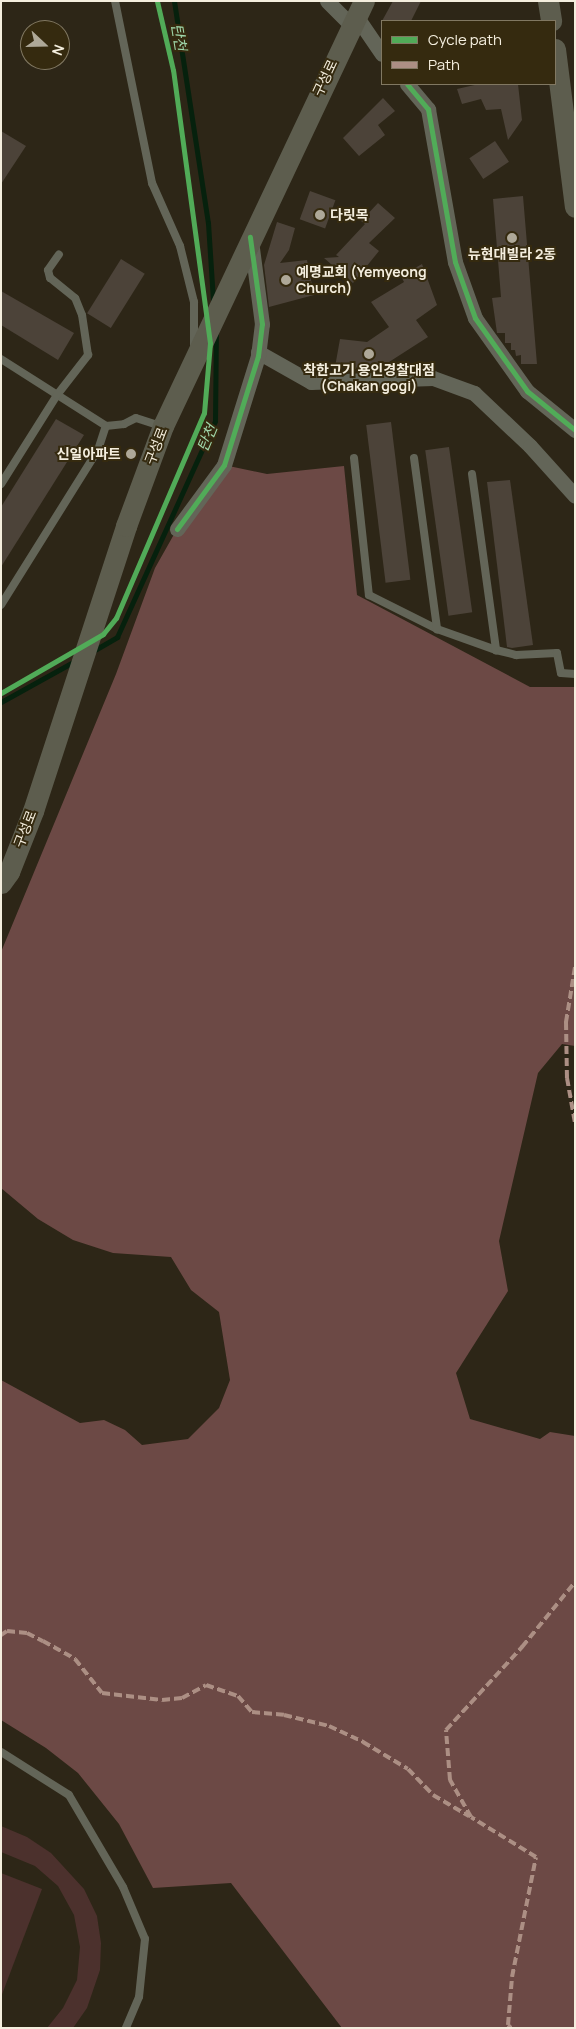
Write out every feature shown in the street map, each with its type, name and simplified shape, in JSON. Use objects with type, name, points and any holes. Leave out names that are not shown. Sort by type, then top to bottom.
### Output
[{"type":"main road","points":[[548,1],[551,20]]},
{"type":"main road","name":"구성로","points":[[4,877],[33,811],[126,526],[163,426],[250,237],[357,14]]},
{"type":"main road","points":[[556,55],[572,159],[575,207]]},
{"type":"street","points":[[327,1],[357,14],[381,52]]},
{"type":"street","points":[[408,85],[428,109],[455,262],[475,318],[527,391],[575,430]]},
{"type":"street","points":[[178,529],[224,465],[258,352],[262,324],[250,237]]},
{"type":"street","points":[[258,352],[311,382],[433,378],[474,392],[530,446],[575,496]]},
{"type":"lane","points":[[115,1],[152,183],[180,246],[194,302],[196,355]]},
{"type":"lane","points":[[1,484],[57,395],[88,355],[82,315],[75,298],[50,278],[48,270],[58,254]]},
{"type":"lane","points":[[1,359],[106,426],[124,424],[136,418],[163,426]]},
{"type":"lane","points":[[1,605],[98,450],[106,426]]},
{"type":"lane","points":[[354,458],[369,595],[437,629],[496,650],[516,655],[557,653],[561,673],[575,674]]},
{"type":"lane","points":[[414,458],[437,629]]},
{"type":"lane","points":[[472,474],[496,650]]},
{"type":"lane","points":[[1,1752],[69,1795],[123,1887],[145,1939],[139,1997],[126,2028]]},
{"type":"shaded area","points":[[224,465],[267,474],[344,466],[357,595],[530,687],[575,687],[575,1046],[562,1044],[538,1073],[499,1241],[508,1291],[456,1373],[470,1419],[540,1439],[550,1432],[575,1436],[575,2028],[342,2028],[231,1883],[153,1888],[119,1824],[78,1773],[46,1748],[1,1720],[1,1380],[80,1423],[104,1420],[125,1430],[142,1445],[188,1439],[219,1408],[230,1380],[219,1312],[191,1290],[171,1257],[113,1253],[73,1240],[38,1219],[1,1188],[1,952],[116,674],[155,568],[177,529]]},
{"type":"shaded area","points":[[1,1826],[27,1837],[51,1853],[84,1889],[97,1916],[101,1943],[100,1970],[87,2008],[73,2028],[47,2028],[63,2008],[77,1980],[80,1947],[74,1915],[58,1886],[35,1866],[1,1852]]},
{"type":"shaded area","points":[[1,1873],[42,1889],[1,1997]]},
{"type":"building","points":[[393,1],[421,1],[412,20],[383,20]]},
{"type":"building","points":[[475,85],[518,85],[522,120],[508,140],[501,109],[486,110],[481,99],[462,104],[457,89]]},
{"type":"building","points":[[383,98],[395,111],[378,125],[385,135],[359,156],[343,138]]},
{"type":"building","points":[[1,131],[26,146],[1,184]]},
{"type":"building","points":[[495,141],[509,162],[483,179],[469,158]]},
{"type":"building","name":"다릿목","points":[[310,191],[335,200],[325,228],[300,219]]},
{"type":"building","points":[[523,196],[537,364],[521,364],[521,355],[516,356],[515,350],[511,350],[511,343],[505,343],[505,333],[497,333],[492,298],[501,297],[493,199]]},
{"type":"building","points":[[378,203],[395,218],[369,243],[379,251],[353,283],[324,258],[339,257],[336,255],[365,224],[361,221]]},
{"type":"building","name":"예명교회 (Yemyeong Church)","points":[[277,222],[295,228],[289,250],[280,263],[307,260],[314,295],[269,307],[264,265]]},
{"type":"building","points":[[121,259],[145,274],[111,328],[87,313]]},
{"type":"building","points":[[422,264],[437,305],[416,320],[428,337],[375,371],[335,367],[340,339],[367,342],[389,327],[371,302],[404,282],[401,276]]},
{"type":"building","points":[[1,291],[74,333],[58,360],[1,325]]},
{"type":"building","points":[[56,419],[84,435],[1,567],[1,507]]},
{"type":"building","points":[[391,422],[410,580],[386,583],[366,425]]},
{"type":"building","points":[[449,447],[472,612],[448,616],[425,450]]},
{"type":"building","points":[[510,480],[533,645],[512,648],[507,647],[487,482]]},
{"type":"waterway","name":"탄천","points":[[174,1],[208,223],[213,301]]},
{"type":"waterway","name":"탄천","points":[[93,651],[117,637],[215,421],[216,332]]},
{"type":"waterway","name":"탄천","points":[[1,702],[75,661]]},
{"type":"marked path","points":[[575,967],[566,1022],[567,1078],[575,1123]]},
{"type":"marked path","points":[[511,2028],[508,2025],[512,1977],[536,1857],[471,1817],[450,1780],[446,1730],[522,1647],[575,1582]]},
{"type":"marked path","points":[[1,1635],[7,1631],[27,1633],[75,1659],[102,1693],[162,1700],[182,1698],[206,1685],[238,1696],[252,1712],[284,1715],[329,1726],[363,1742],[408,1769],[433,1795],[469,1816]]},
{"type":"cycle path","points":[[1,693],[103,634],[116,618],[204,413],[210,343],[173,70],[157,1]]},
{"type":"cycle path","points":[[408,85],[428,109],[455,262],[475,318],[527,391],[575,430]]},
{"type":"cycle path","points":[[177,529],[224,465],[258,356],[262,324],[250,237]]},
{"type":"place","name":"다릿목","points":[[320,215]]},
{"type":"place","name":"뉴현대빌라 2동","points":[[512,238]]},
{"type":"place","name":"예명교회 (Yemyeong Church)","points":[[286,280]]},
{"type":"place","name":"착한고기 용인경찰대점 (Chakan gogi)","points":[[369,354]]},
{"type":"place","name":"신일아파트","points":[[131,454]]}]
